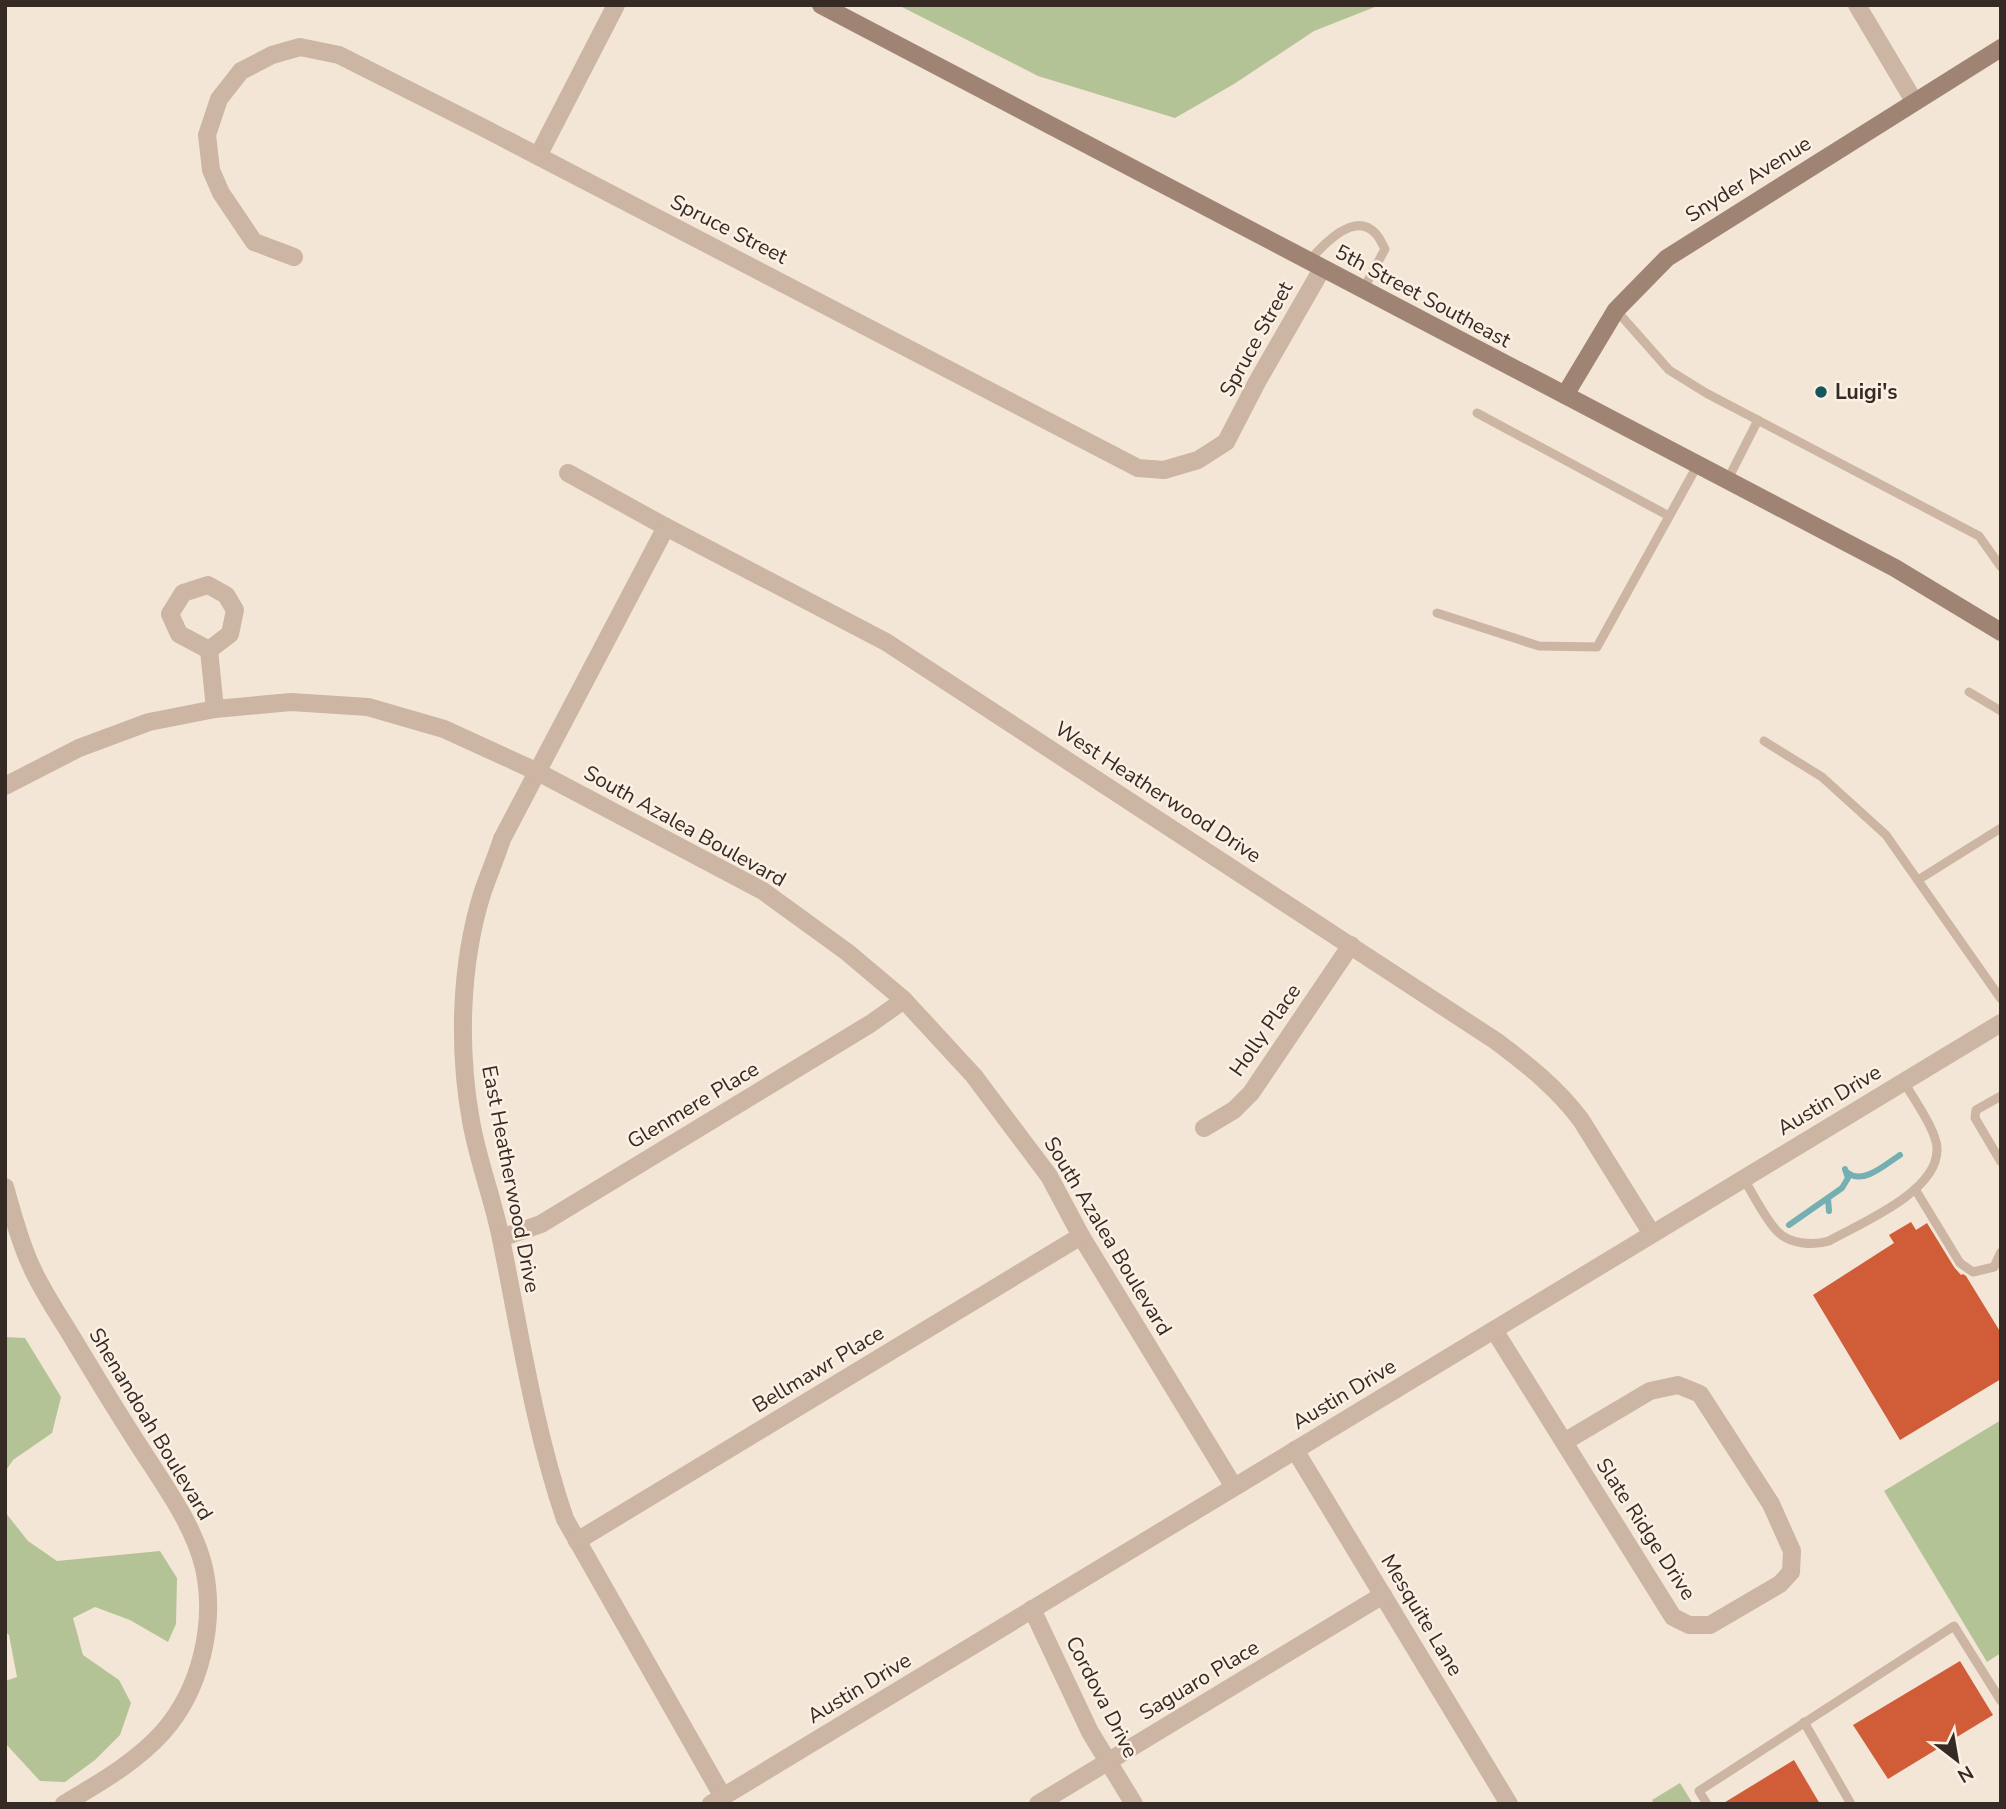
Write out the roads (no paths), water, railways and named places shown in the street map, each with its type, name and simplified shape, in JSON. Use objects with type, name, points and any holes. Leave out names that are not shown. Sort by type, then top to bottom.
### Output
[{"type":"main road","name":"5th Street Southeast","points":[[821,5],[1895,568],[2001,631]]},
{"type":"main road","name":"Snyder Avenue","points":[[1565,395],[1616,310],[1667,258],[1914,101],[1998,56]]},
{"type":"street","points":[[537,156],[615,5]]},
{"type":"street","points":[[1857,5],[1914,101]]},
{"type":"street","name":"Spruce Street","points":[[294,257],[254,242],[216,182],[211,170],[207,135],[219,99],[241,71],[272,55],[300,47],[339,55],[1138,468],[1164,470],[1198,460],[1226,442],[1315,265]]},
{"type":"street","name":"West Heatherwood Drive","points":[[568,473],[886,642],[1496,1041],[1551,1083],[1581,1120],[1652,1234]]},
{"type":"street","name":"East Heatherwood Drive","points":[[666,527],[502,839],[482,894],[474,926],[462,1042],[472,1124],[501,1238],[511,1298],[554,1488],[565,1519],[717,1800]]},
{"type":"street","points":[[209,650],[215,709]]},
{"type":"street","name":"South Azalea Boulevard","points":[[5,786],[79,748],[149,722],[215,709],[291,702],[368,708],[444,729],[538,772],[763,891],[847,952],[904,1000],[974,1076],[1049,1176],[1081,1236],[1234,1487]]},
{"type":"street","name":"Holly Place","points":[[1205,1128],[1234,1110],[1251,1093],[1351,946]]},
{"type":"street","name":"Glenmere Place","points":[[501,1238],[541,1224],[870,1024],[904,1000]]},
{"type":"street","name":"Austin Drive","points":[[717,1800],[2001,1023]]},
{"type":"street","name":"Shenandoah Boulevard","points":[[5,1187],[31,1267],[187,1527],[203,1565],[208,1592],[208,1620],[203,1650],[182,1706],[164,1731],[142,1754],[64,1804]]},
{"type":"street","name":"Bellmawr Place","points":[[578,1541],[1081,1236]]},
{"type":"street","name":"Slate Ridge Drive","points":[[1494,1330],[1673,1617],[1689,1625],[1710,1625],[1780,1584],[1791,1572],[1792,1551],[1771,1504],[1700,1394],[1678,1385],[1650,1391],[1564,1442]]},
{"type":"street","name":"Mesquite Lane","points":[[1295,1450],[1509,1804]]},
{"type":"street","name":"Saguaro Place","points":[[1038,1804],[1383,1595]]},
{"type":"street","name":"Cordova Drive","points":[[1032,1609],[1090,1732],[1133,1804]]},
{"type":"lane","points":[[1315,265],[1330,238],[1350,228],[1362,226],[1376,233],[1385,249],[1363,290]]},
{"type":"lane","points":[[1616,310],[1669,370],[1706,393],[1979,536],[2001,567]]},
{"type":"lane","points":[[1477,413],[1669,516]]},
{"type":"lane","points":[[1727,481],[1758,420]]},
{"type":"lane","points":[[1437,613],[1539,646],[1597,647],[1697,466]]},
{"type":"lane","points":[[1969,692],[2001,711]]},
{"type":"lane","points":[[1764,741],[1822,777],[1886,835],[2001,999]]},
{"type":"lane","points":[[1918,880],[2001,828]]},
{"type":"lane","points":[[1744,1179],[1777,1231],[1792,1240],[1819,1244],[1905,1198],[1923,1182],[1937,1150],[1933,1134],[1904,1082]]},
{"type":"lane","points":[[2001,1096],[1976,1110],[1975,1118],[2001,1162]]},
{"type":"lane","points":[[1915,1189],[1960,1263],[1973,1272],[1994,1267],[2001,1252]]},
{"type":"lane","points":[[1707,1804],[1699,1791],[1954,1626],[2001,1701]]},
{"type":"lane","points":[[1804,1722],[1851,1804]]},
{"type":"waterway","points":[[1848,1173],[1860,1177],[1867,1175],[1900,1155]]},
{"type":"waterway","points":[[1789,1225],[1842,1188],[1848,1178],[1845,1169]]},
{"type":"waterway","points":[[1828,1199],[1829,1211]]},
{"type":"place","name":"Luigi's","points":[[1821,392]]}]
